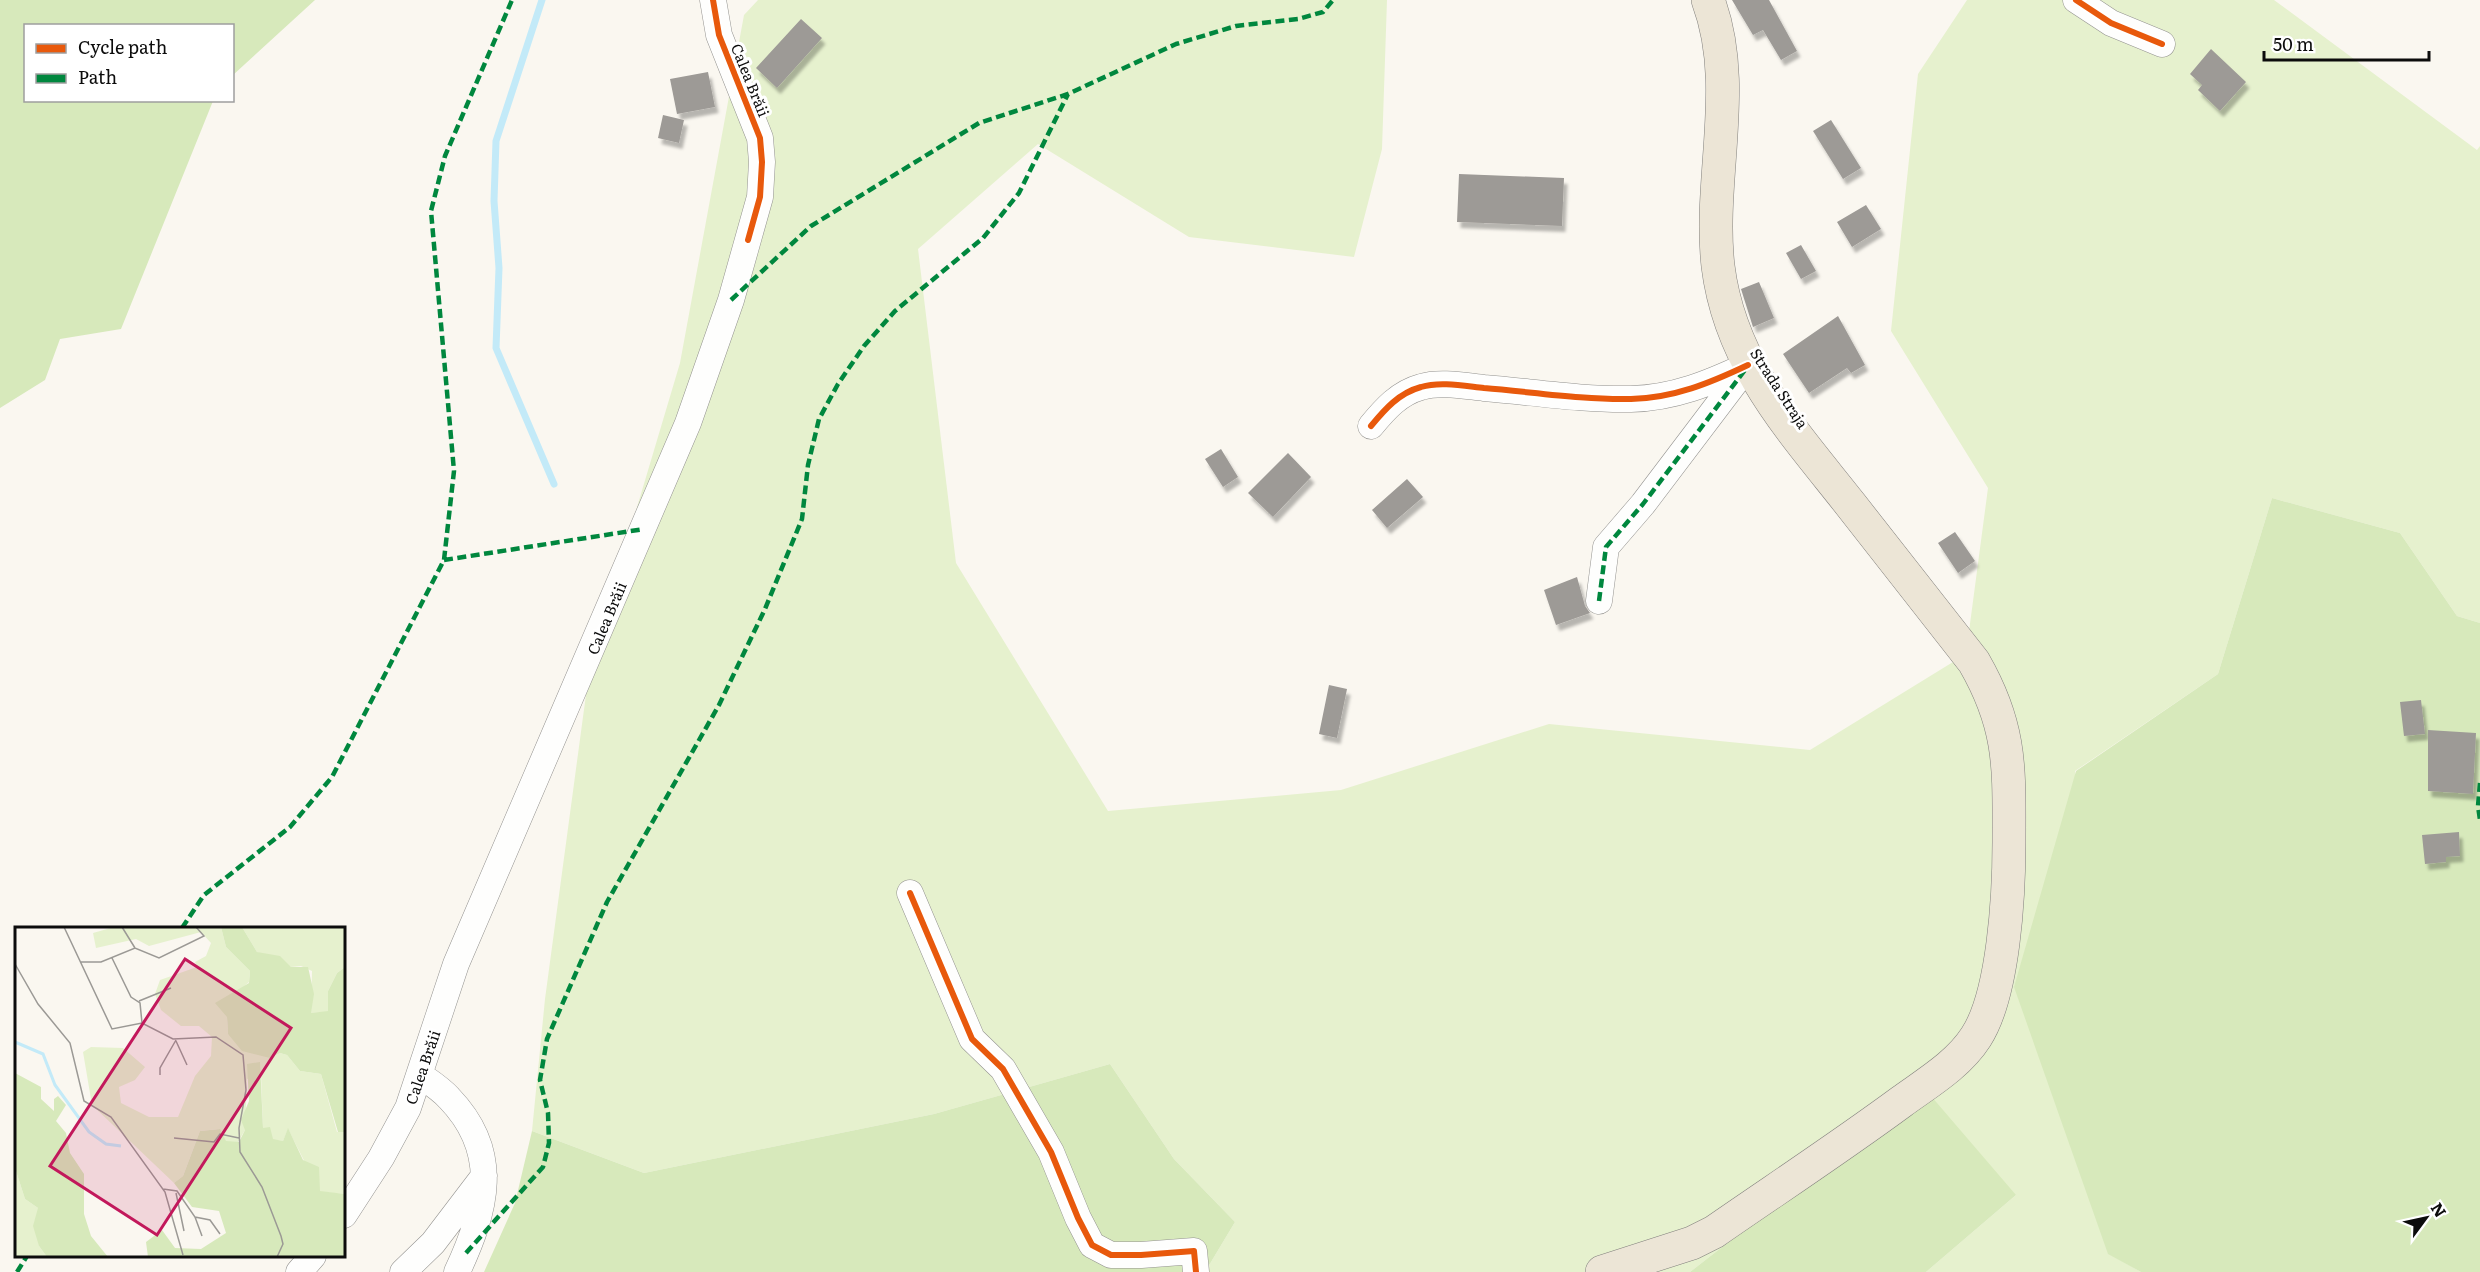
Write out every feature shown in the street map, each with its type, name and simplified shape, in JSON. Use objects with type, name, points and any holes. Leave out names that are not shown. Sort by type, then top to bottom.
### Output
[{"type":"main road","name":"Strada Straja","points":[[1602,1272],[1692,1243],[1714,1232],[1870,1125],[1948,1067],[1975,1038],[1989,1011],[1997,981],[2003,936],[2009,856],[2009,764],[2002,724],[1991,692],[1974,662],[1804,446],[1748,365],[1725,308],[1715,230],[1723,82],[1720,42],[1708,0]]},
{"type":"street","name":"Calea Brăii","points":[[345,1213],[381,1158],[408,1108],[456,964],[688,423],[731,300],[760,197],[762,162],[760,138],[719,35],[713,0]]},
{"type":"street","points":[[2076,0],[2111,23],[2162,44]]},
{"type":"street","points":[[1371,426],[1387,406],[1422,386],[1453,385],[1596,398],[1652,398],[1686,392],[1748,365]]},
{"type":"street","points":[[1599,601],[1606,546],[1673,467],[1748,365]]},
{"type":"street","points":[[910,893],[972,1039],[1003,1069],[1051,1152],[1078,1218],[1092,1245],[1111,1255],[1194,1251],[1196,1272]]},
{"type":"street","points":[[420,1075],[449,1098],[471,1127],[485,1175],[484,1202],[457,1272]]},
{"type":"street","points":[[403,1272],[433,1243],[485,1175]]},
{"type":"street","points":[[298,1272],[312,1257]]},
{"type":"green space","points":[[0,0],[315,0],[234,74],[234,24],[24,24],[24,102],[213,102],[121,329],[60,339],[45,380],[0,408]]},
{"type":"green space","points":[[758,0],[1387,0],[1382,149],[1354,257],[1189,237],[1038,144],[918,249],[956,563],[1108,811],[1341,790],[1549,724],[1810,750],[1966,654],[1988,488],[1891,331],[1918,74],[1967,0],[2274,0],[2477,150],[2480,146],[2480,623],[2457,616],[2400,533],[2272,498],[2218,674],[2075,771],[2108,1253],[2141,1272],[1926,1272],[2016,1195],[1812,1177],[1690,1272],[1205,1272],[1235,1222],[1174,1159],[1110,1064],[934,1114],[644,1173],[532,1131],[545,999],[590,665],[680,363],[744,15]]},
{"type":"green space","points":[[2272,498],[2400,533],[2457,616],[2480,623],[2480,1272],[2141,1272],[2108,1254],[2014,987],[2076,771],[2218,674]]},
{"type":"green space","points":[[1110,1064],[1174,1159],[1235,1222],[1205,1272],[484,1272],[515,1203],[532,1131],[644,1173],[934,1114]]},
{"type":"green space","points":[[1931,1096],[2016,1195],[1926,1272],[1690,1272],[1812,1177]]},
{"type":"building","points":[[1732,0],[1769,0],[1797,51],[1781,60],[1763,30],[1753,35]]},
{"type":"building","points":[[801,19],[822,38],[777,88],[756,68]]},
{"type":"building","points":[[2211,49],[2246,82],[2220,111],[2198,90],[2202,85],[2190,74]]},
{"type":"building","points":[[708,72],[715,107],[677,114],[670,79]]},
{"type":"building","points":[[663,115],[684,120],[679,143],[658,138]]},
{"type":"building","points":[[1831,120],[1861,168],[1843,179],[1813,131]]},
{"type":"building","points":[[1459,174],[1564,178],[1562,226],[1457,222]]},
{"type":"building","points":[[1866,205],[1881,229],[1852,247],[1837,222]]},
{"type":"building","points":[[1801,245],[1816,271],[1801,279],[1786,253]]},
{"type":"building","points":[[1759,282],[1774,318],[1753,327],[1741,289]]},
{"type":"building","points":[[1838,316],[1865,365],[1851,373],[1847,368],[1809,393],[1783,354]]},
{"type":"building","points":[[1221,449],[1238,477],[1223,487],[1205,459]]},
{"type":"building","points":[[1288,453],[1311,477],[1273,517],[1248,493]]},
{"type":"building","points":[[1407,479],[1423,497],[1387,528],[1372,510]]},
{"type":"building","points":[[1955,532],[1975,561],[1958,573],[1938,543]]},
{"type":"building","points":[[1577,577],[1585,606],[1590,613],[1556,625],[1544,590]]},
{"type":"building","points":[[1329,685],[1347,689],[1337,738],[1319,734]]},
{"type":"building","points":[[2421,700],[2425,734],[2404,736],[2400,702]]},
{"type":"building","points":[[2428,730],[2476,733],[2473,794],[2428,791]]},
{"type":"building","points":[[2459,832],[2460,856],[2446,857],[2446,862],[2425,864],[2422,835]]},
{"type":"waterway","points":[[542,0],[496,141],[494,201],[499,268],[496,348],[554,484]]},
{"type":"marked path","points":[[183,927],[204,895],[290,827],[332,777],[444,560],[454,471],[431,211],[445,156],[512,0]]},
{"type":"marked path","points":[[731,300],[811,226],[979,123],[1068,94],[1176,44],[1236,26],[1298,19],[1323,12],[1333,0]]},
{"type":"marked path","points":[[466,1253],[543,1167],[549,1143],[548,1113],[540,1080],[547,1039],[607,902],[719,705],[765,609],[802,519],[808,465],[819,419],[838,384],[864,346],[895,311],[983,238],[1019,193],[1068,94]]},
{"type":"marked path","points":[[1599,601],[1606,547],[1643,504],[1745,370]]},
{"type":"marked path","points":[[444,560],[644,529]]},
{"type":"marked path","points":[[2480,783],[2478,806],[2480,820]]},
{"type":"marked path","points":[[17,1272],[26,1257]]},
{"type":"cycle path","points":[[713,0],[719,35],[760,138],[762,162],[760,197],[748,240]]},
{"type":"cycle path","points":[[2076,0],[2111,23],[2162,44]]},
{"type":"cycle path","points":[[1371,426],[1399,397],[1428,385],[1452,384],[1576,397],[1631,399],[1677,393],[1720,378],[1748,365]]},
{"type":"cycle path","points":[[910,893],[972,1039],[1003,1069],[1051,1152],[1078,1218],[1092,1245],[1111,1255],[1194,1251],[1196,1272]]}]
